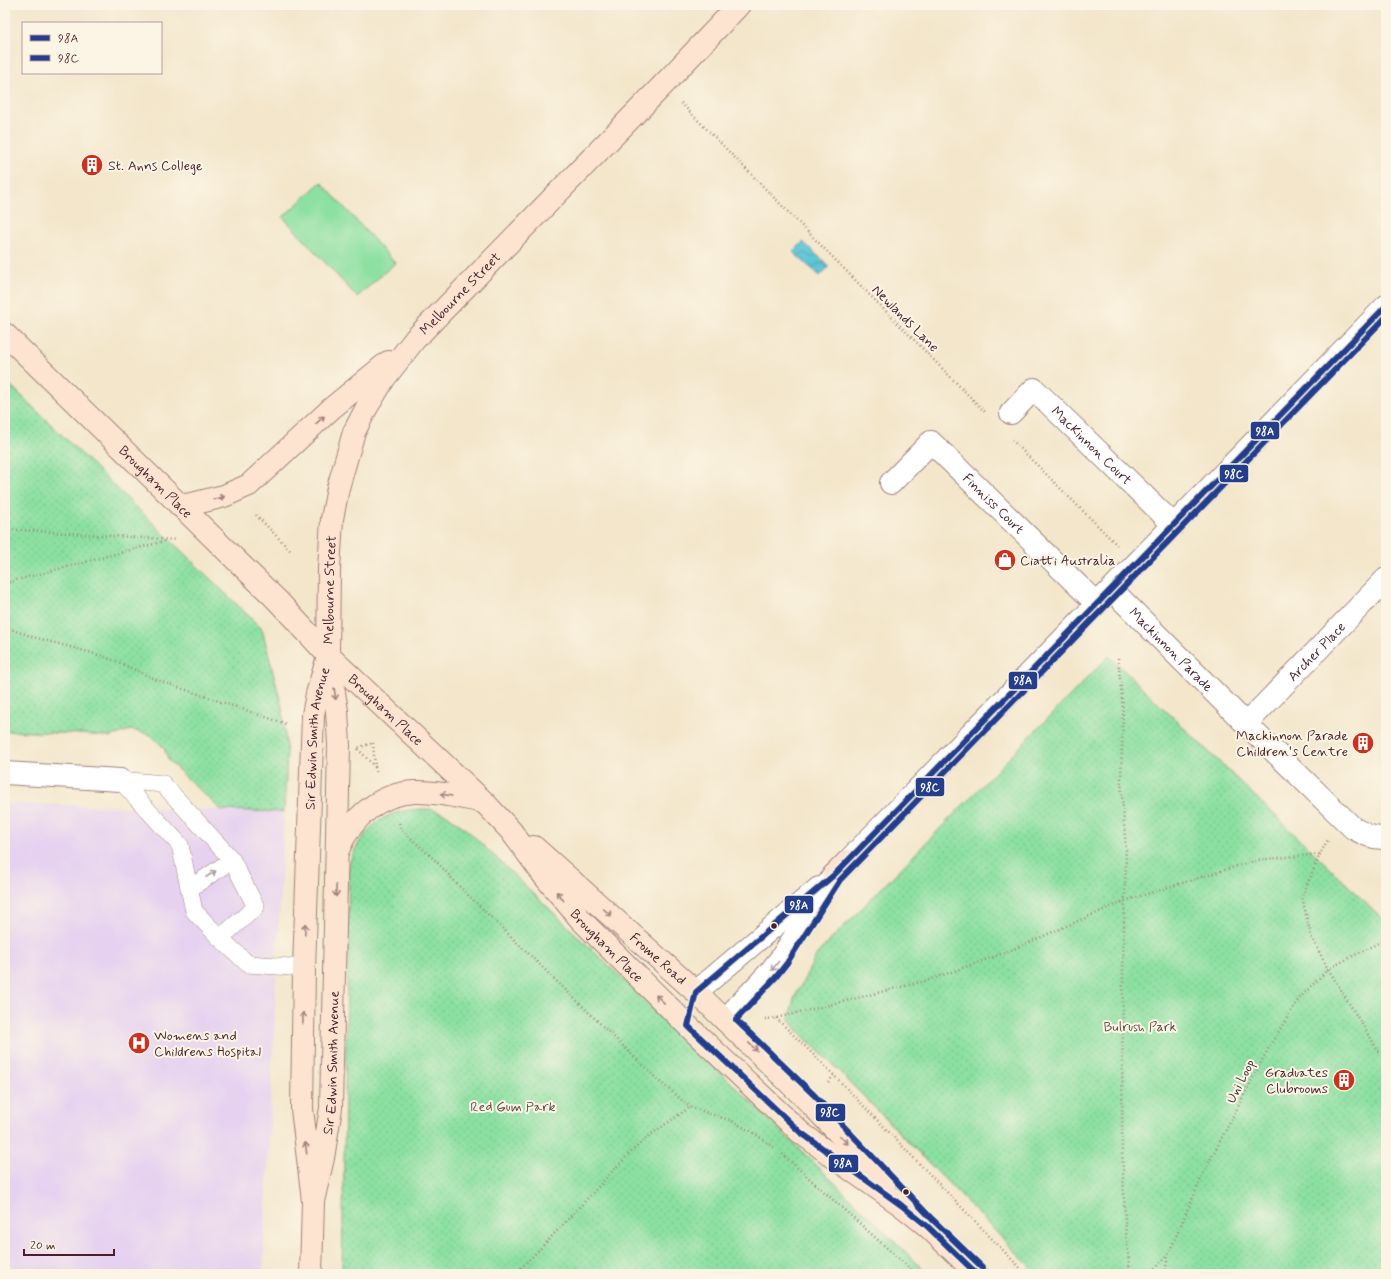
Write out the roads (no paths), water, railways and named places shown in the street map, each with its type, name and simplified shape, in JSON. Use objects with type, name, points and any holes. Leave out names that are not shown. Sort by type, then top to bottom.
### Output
[{"type":"main road","name":"Melbourne Street","points":[[328,655],[332,519],[338,488],[354,432],[384,379],[415,339],[738,5]]},
{"type":"main road","name":"Brougham Place","points":[[5,334],[289,612],[328,655],[484,802],[511,831],[545,877],[581,920],[688,1026]]},
{"type":"main road","points":[[180,506],[224,496],[249,485],[332,408],[415,339]]},
{"type":"main road","name":"Sir Edwin Smith Avenue","points":[[311,1274],[313,1201],[302,1109],[304,968],[312,732],[314,706],[328,655]]},
{"type":"main road","name":"Sir Edwin Smith Avenue","points":[[313,1201],[323,1158],[331,1108],[339,745],[338,711],[328,655]]},
{"type":"main road","points":[[337,852],[347,831],[358,818],[373,806],[396,795],[415,792],[434,793],[484,802]]},
{"type":"main road","name":"Frome Road","points":[[484,802],[696,992],[808,1102],[926,1225],[977,1274]]},
{"type":"main road","points":[[696,992],[688,1026],[725,1020]]},
{"type":"main road","name":"Frome Road","points":[[688,1026],[800,1132],[901,1205],[926,1225]]},
{"type":"street","points":[[696,992],[841,868],[1386,306]]},
{"type":"street","name":"MacKinnon Court","points":[[1011,414],[1034,389],[1174,525]]},
{"type":"street","name":"Finniss Court","points":[[891,483],[931,442],[1105,597]]},
{"type":"street","name":"Archer Place","points":[[1246,724],[1386,579]]},
{"type":"street","name":"Mackinnon Parade","points":[[1105,597],[1246,724],[1353,828],[1366,836],[1380,839],[1386,838]]},
{"type":"street","points":[[5,773],[120,780]]},
{"type":"street","points":[[725,1020],[770,972],[781,958],[841,868]]},
{"type":"lane","points":[[120,780],[163,784],[232,860],[256,908],[220,938]]},
{"type":"lane","points":[[120,780],[180,845],[194,911],[220,938],[248,964],[304,968]]},
{"type":"lane","points":[[189,888],[232,860]]},
{"type":"water","points":[[803,242],[829,266],[820,276],[793,252]]},
{"type":"place","name":"St. Anns College","points":[[92,165]]},
{"type":"place","name":"Ciatti Australia","points":[[1005,560]]},
{"type":"place","name":"Mackinnon Parade Children's Centre","points":[[1363,743]]},
{"type":"place","name":"Womens and Childrens Hospital","points":[[139,1043]]},
{"type":"place","name":"Graduates Clubrooms","points":[[1344,1080]]},
{"type":"park label","name":"Bulrush Park","points":[[1140,1026]]},
{"type":"park label","name":"Red Gum Park","points":[[513,1106]]}]
